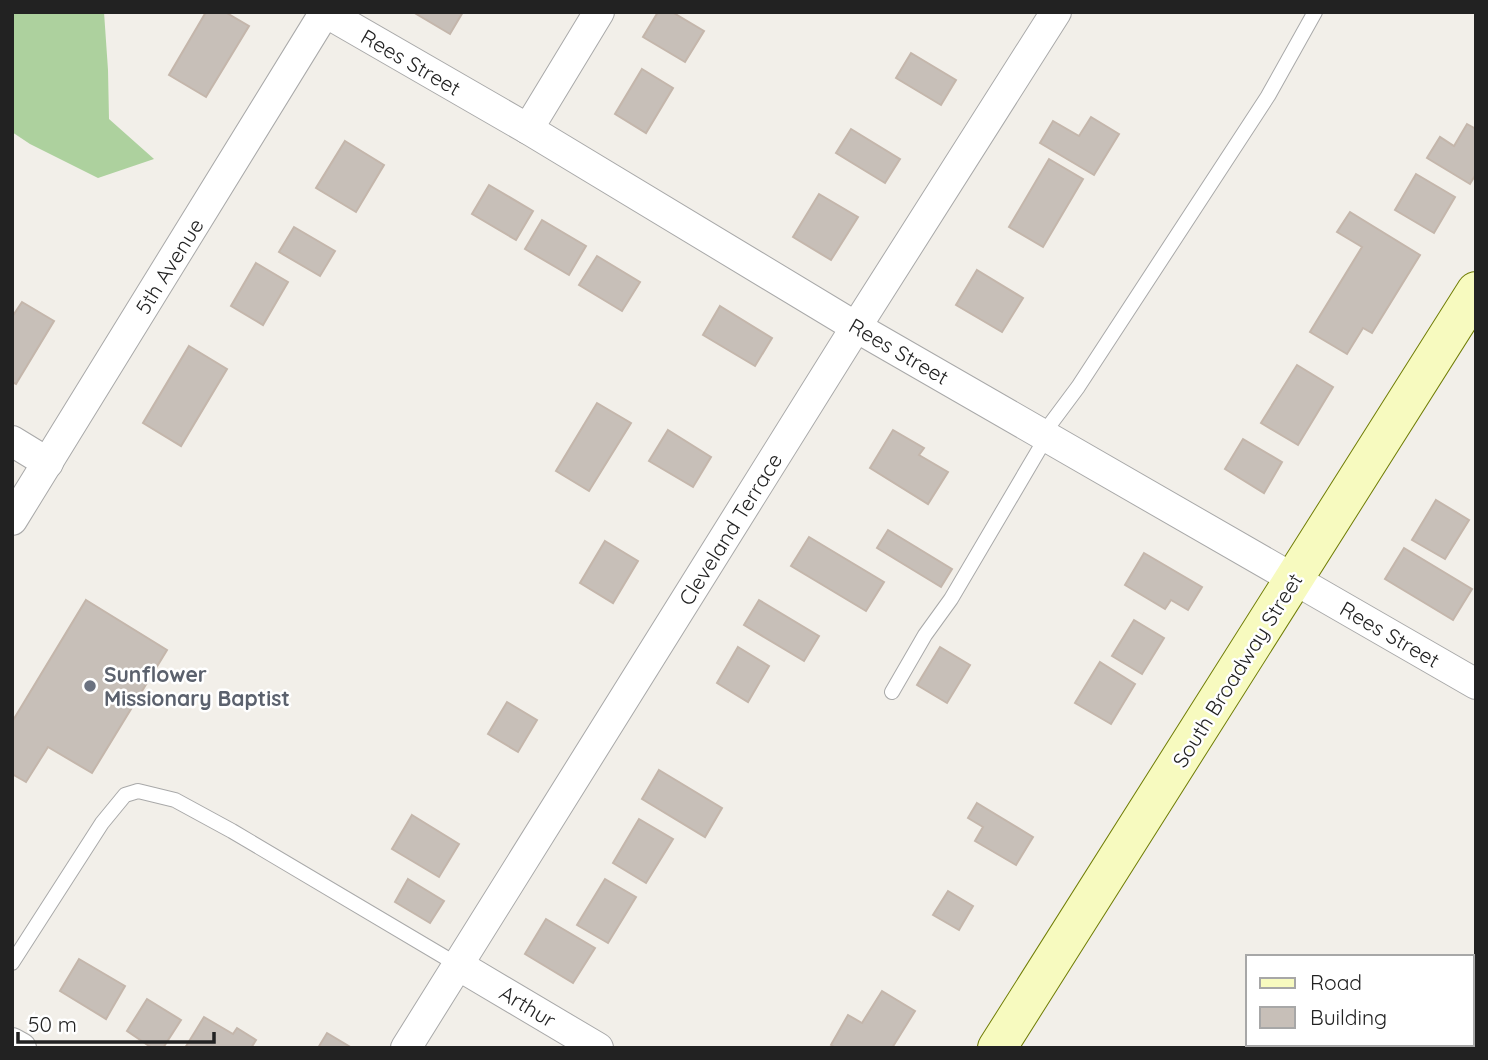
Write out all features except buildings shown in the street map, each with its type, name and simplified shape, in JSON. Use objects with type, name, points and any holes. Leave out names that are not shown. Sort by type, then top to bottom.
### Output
[{"type":"street","points":[[528,129],[599,12]]},
{"type":"street","name":"Cleveland Terrace","points":[[407,1048],[856,327],[1056,12]]},
{"type":"street","name":"Rees Street","points":[[320,14],[528,129],[856,327],[1476,684]]},
{"type":"street","name":"5th Avenue","points":[[12,520],[320,14]]},
{"type":"street","name":"South Broadway Street","points":[[997,1048],[1476,291]]},
{"type":"street","points":[[12,441],[48,463]]},
{"type":"street","name":"Arthur","points":[[458,965],[598,1048]]},
{"type":"street","points":[[12,1043],[21,1048]]},
{"type":"lane","points":[[892,692],[925,635],[951,599],[1045,435],[1268,96],[1315,12]]},
{"type":"lane","points":[[12,963],[102,823],[125,795],[138,791],[176,800],[458,965]]},
{"type":"green space","points":[[12,12],[104,12],[109,119],[154,159],[98,178],[12,132]]},
{"type":"place","name":"Sunflower Missionary Baptist","points":[[90,686]]}]
